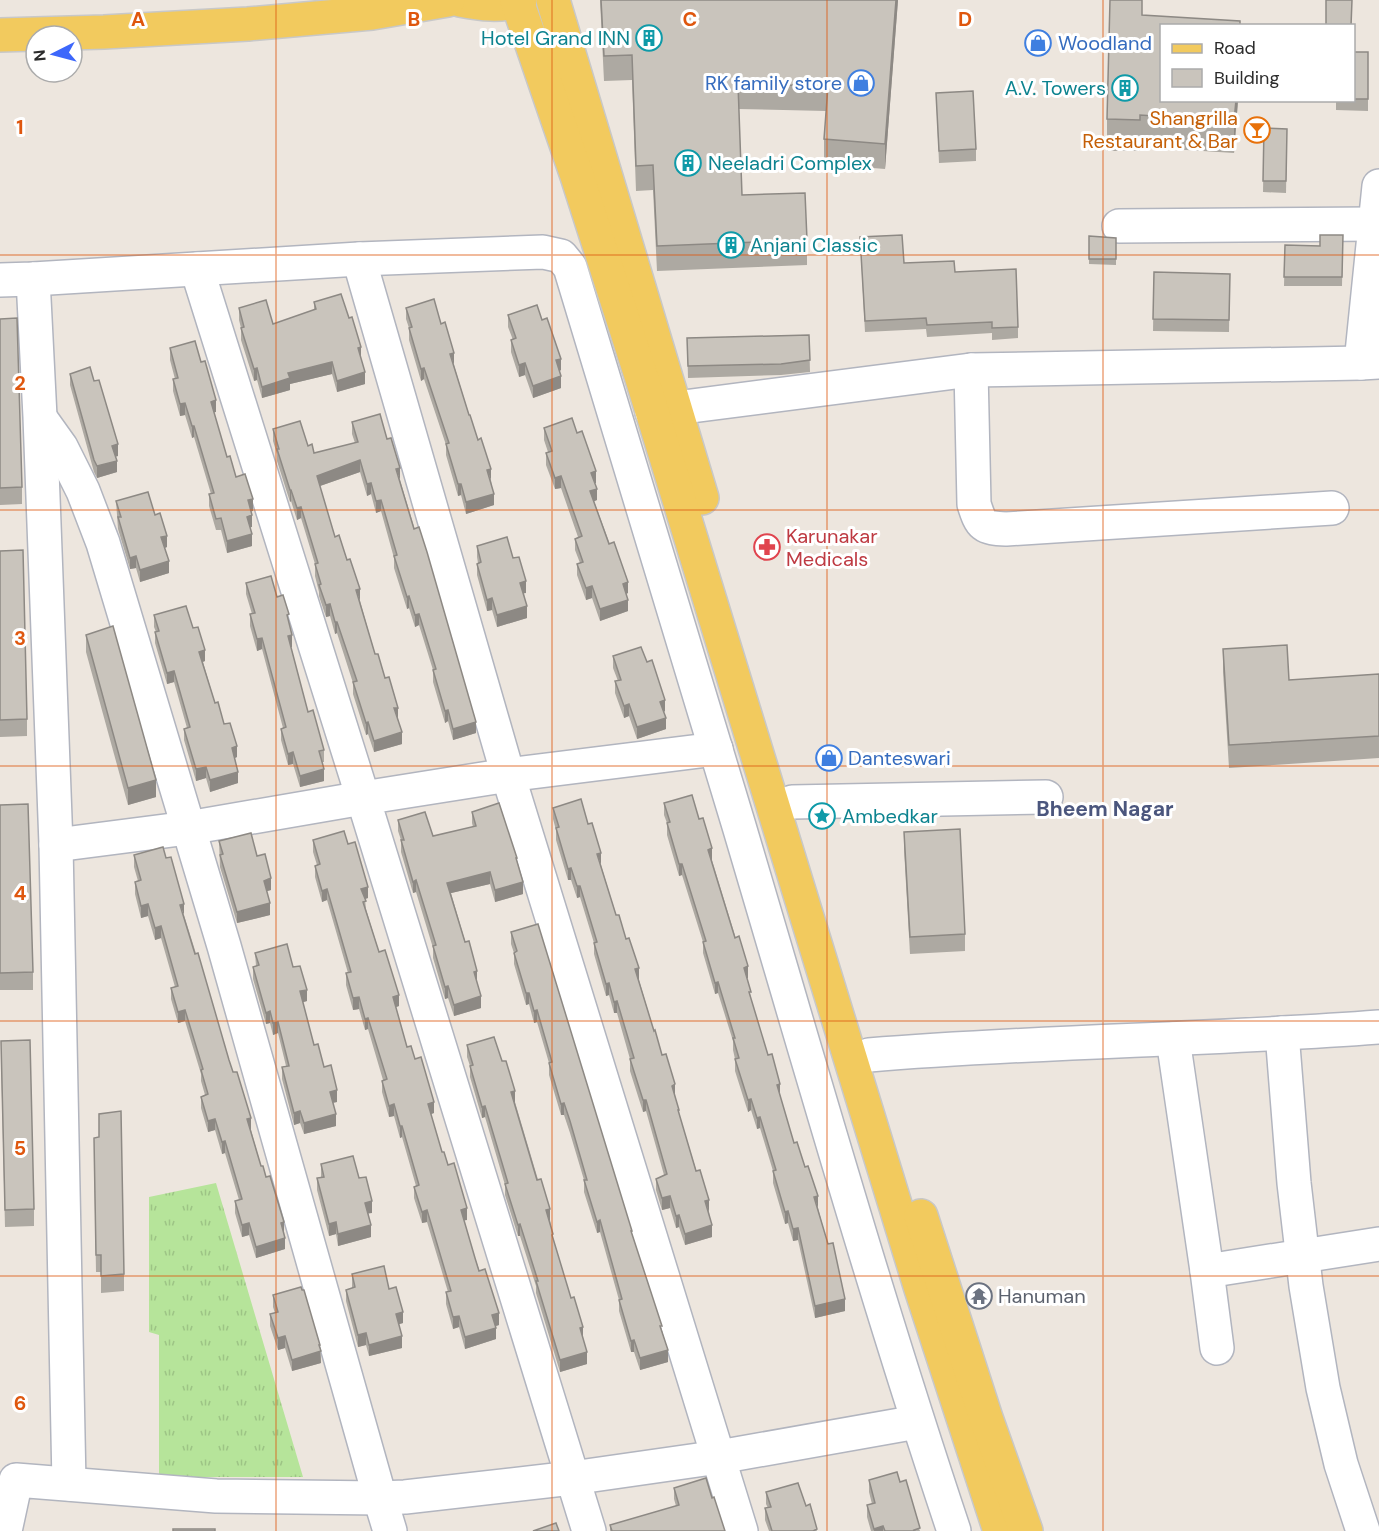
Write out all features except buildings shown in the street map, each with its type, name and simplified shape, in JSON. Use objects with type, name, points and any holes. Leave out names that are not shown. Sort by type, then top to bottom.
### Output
[{"type":"main road","points":[[0,35],[248,24],[372,13],[448,0]]},
{"type":"main road","points":[[460,0],[485,5],[518,1],[574,166],[664,410],[758,692],[869,1055],[986,1418],[1026,1531]]},
{"type":"main road","points":[[553,0],[613,204],[664,410],[921,1289],[1000,1531]]},
{"type":"street","points":[[664,410],[971,370],[1370,363],[1375,224],[1379,186]]},
{"type":"street","points":[[1119,226],[1375,224]]},
{"type":"street","points":[[0,280],[359,259],[543,252],[561,256],[570,267],[858,1230],[954,1531]]},
{"type":"street","points":[[359,259],[508,775],[741,1531]]},
{"type":"street","points":[[197,269],[589,1531]]},
{"type":"street","points":[[33,279],[56,845],[69,1484]]},
{"type":"street","points":[[971,370],[974,504],[979,520],[989,528],[1006,529],[1332,508]]},
{"type":"street","points":[[40,417],[61,447],[83,491],[103,543],[224,946],[390,1531]]},
{"type":"street","points":[[56,845],[188,828],[508,775],[716,749]]},
{"type":"street","points":[[792,802],[1046,797]]},
{"type":"street","points":[[869,1055],[999,1046],[1379,1027]]},
{"type":"street","points":[[1282,1033],[1293,1171],[1306,1286],[1323,1388],[1341,1464],[1363,1531]]},
{"type":"street","points":[[1173,1039],[1217,1348]]},
{"type":"street","points":[[1207,1272],[1379,1244]]},
{"type":"street","points":[[5,1531],[8,1479],[216,1496],[405,1497],[572,1478],[918,1422]]},
{"type":"green space","points":[[216,1183],[303,1477],[159,1477],[159,1335],[149,1332],[149,1197]]},
{"type":"place","name":"Hotel Grand INN","points":[[649,38]]},
{"type":"place","name":"Woodland","points":[[1038,43]]},
{"type":"place","name":"RK family store","points":[[861,83]]},
{"type":"place","name":"A.V. Towers","points":[[1125,88]]},
{"type":"place","name":"Shangrilla Restaurant & Bar","points":[[1257,130]]},
{"type":"place","name":"Neeladri Complex","points":[[688,163]]},
{"type":"place","name":"Anjani Classic","points":[[731,245]]},
{"type":"place","name":"Karunakar Medicals","points":[[767,547]]},
{"type":"place","name":"Danteswari","points":[[829,758]]},
{"type":"place","name":"Ambedkar","points":[[822,816]]},
{"type":"place","name":"Hanuman","points":[[979,1296]]},
{"type":"district","name":"Bheem Nagar","points":[[1105,809]]}]
